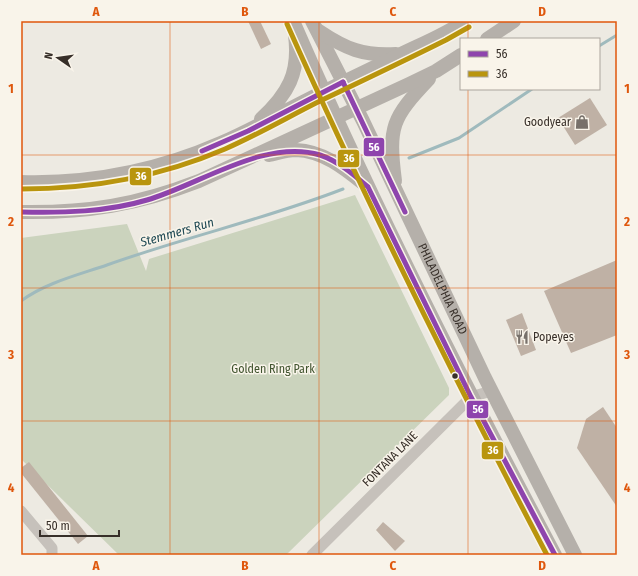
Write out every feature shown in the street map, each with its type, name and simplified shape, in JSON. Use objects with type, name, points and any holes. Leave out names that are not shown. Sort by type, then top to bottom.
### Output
[{"type":"main road","name":"PHILADELPHIA ROAD","points":[[292,21],[335,118],[471,397],[555,555]]},
{"type":"main road","points":[[248,131],[280,101],[292,78],[296,53],[292,21]]},
{"type":"main road","points":[[21,182],[73,181],[141,171],[176,161],[248,131],[343,82],[436,38],[465,21]]},
{"type":"main road","points":[[488,38],[514,21]]},
{"type":"main road","name":"PHILADELPHIA ROAD","points":[[315,26],[356,108],[491,391],[575,555]]},
{"type":"main road","points":[[315,26],[336,42],[359,52],[381,55],[403,54]]},
{"type":"main road","points":[[21,212],[98,209],[147,200],[198,182],[436,71],[460,56]]},
{"type":"main road","points":[[397,195],[391,145],[397,118],[411,97],[436,71]]},
{"type":"main road","points":[[241,162],[290,151],[307,152],[319,155],[341,165],[368,187]]},
{"type":"street","name":"FONTANA LANE","points":[[312,555],[471,397],[491,391]]},
{"type":"street","points":[[21,510],[52,548],[52,555]]},
{"type":"green space","name":"Golden Ring Park","points":[[355,195],[449,388],[449,395],[286,555],[119,555],[21,459],[21,238],[127,224],[146,271],[149,259]]},
{"type":"building","points":[[248,21],[260,21],[271,44],[261,49]]},
{"type":"building","name":"Goodyear","points":[[590,98],[607,125],[575,145],[558,118]]},
{"type":"building","points":[[617,260],[617,335],[571,353],[544,291]]},
{"type":"building","name":"Popeyes","points":[[522,313],[536,350],[521,356],[506,320]]},
{"type":"building","points":[[603,407],[617,428],[617,507],[577,448],[586,419]]},
{"type":"building","points":[[29,462],[88,536],[78,544],[21,473],[21,468]]},
{"type":"building","points":[[383,522],[405,541],[395,551],[376,530]]},
{"type":"waterway","name":"Stemmers Run","points":[[600,45],[617,35]]},
{"type":"waterway","name":"Stemmers Run","points":[[409,158],[459,138],[531,90]]},
{"type":"waterway","name":"Stemmers Run","points":[[21,301],[40,289],[73,276],[136,255],[285,210],[343,189]]},
{"type":"transit line","name":"36","points":[[287,24],[348,158],[412,291],[547,555]]},
{"type":"transit line","name":"36","points":[[21,189],[74,187],[125,180],[151,174],[200,159],[249,138],[320,101],[446,40],[469,27]]},
{"type":"transit line","name":"56","points":[[343,82],[405,212]]},
{"type":"transit line","name":"56","points":[[202,151],[248,131],[343,82]]},
{"type":"transit line","name":"56","points":[[21,212],[85,211],[132,204],[167,193],[232,166],[255,158],[277,153],[299,151],[320,155],[339,165],[368,187],[471,397],[555,555]]},
{"type":"place","name":"Goodyear","points":[[582,122]]},
{"type":"place","name":"Popeyes","points":[[522,337]]}]
